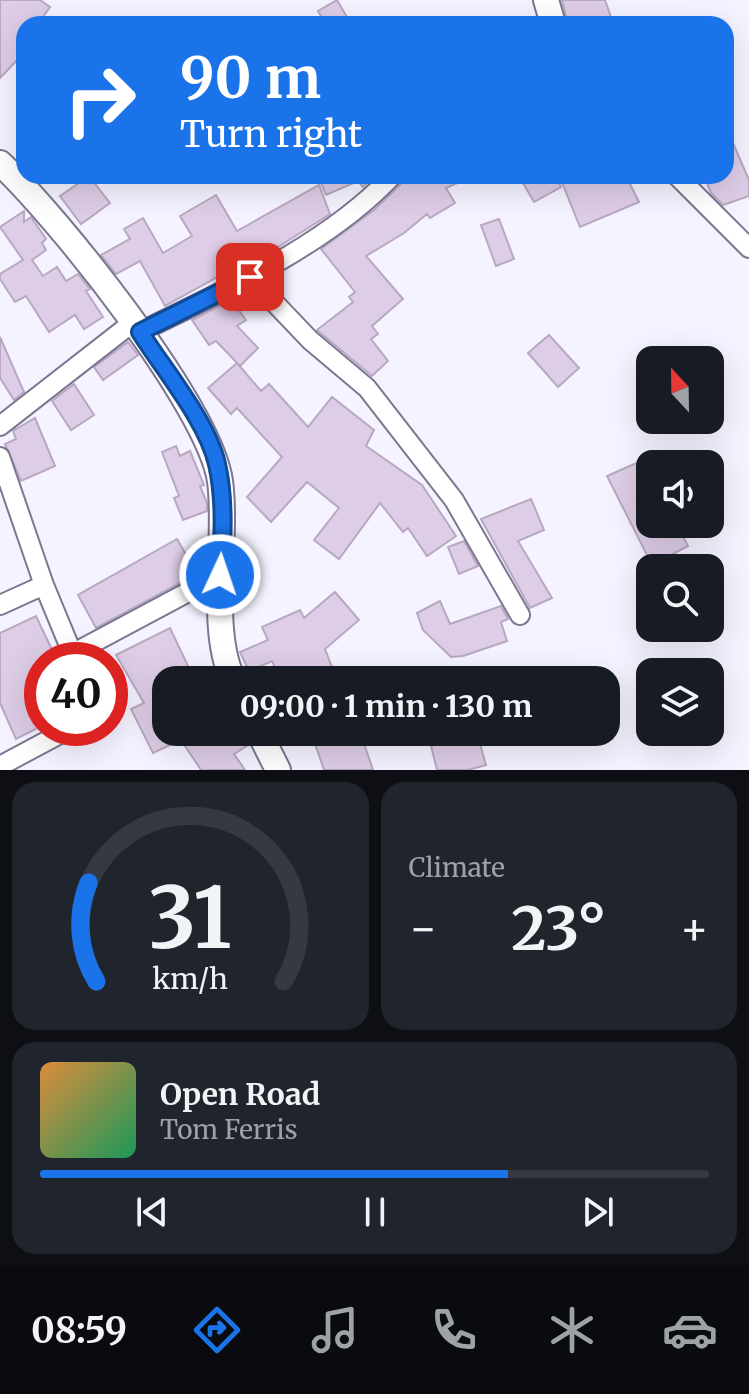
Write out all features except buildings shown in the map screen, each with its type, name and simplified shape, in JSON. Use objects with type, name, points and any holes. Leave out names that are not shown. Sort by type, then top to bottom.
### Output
[{"type":"street","points":[[0,163],[16,179]]},
{"type":"street","points":[[21,184],[56,219],[136,328],[197,421],[217,463],[223,540],[220,575],[223,638],[230,666]]},
{"type":"street","points":[[0,426],[136,328],[250,277],[331,228],[383,184]]},
{"type":"street","points":[[685,184],[749,248]]},
{"type":"street","points":[[250,277],[310,340],[367,388],[454,500],[520,615]]},
{"type":"street","points":[[0,457],[44,585],[68,642]]},
{"type":"street","points":[[101,642],[220,575]]},
{"type":"street","points":[[0,605],[44,585]]},
{"type":"street","points":[[0,766],[37,746]]},
{"type":"street","points":[[266,746],[278,770]]},
{"type":"route","points":[[220,575],[223,540],[217,463],[197,421],[140,332],[250,277]]}]
